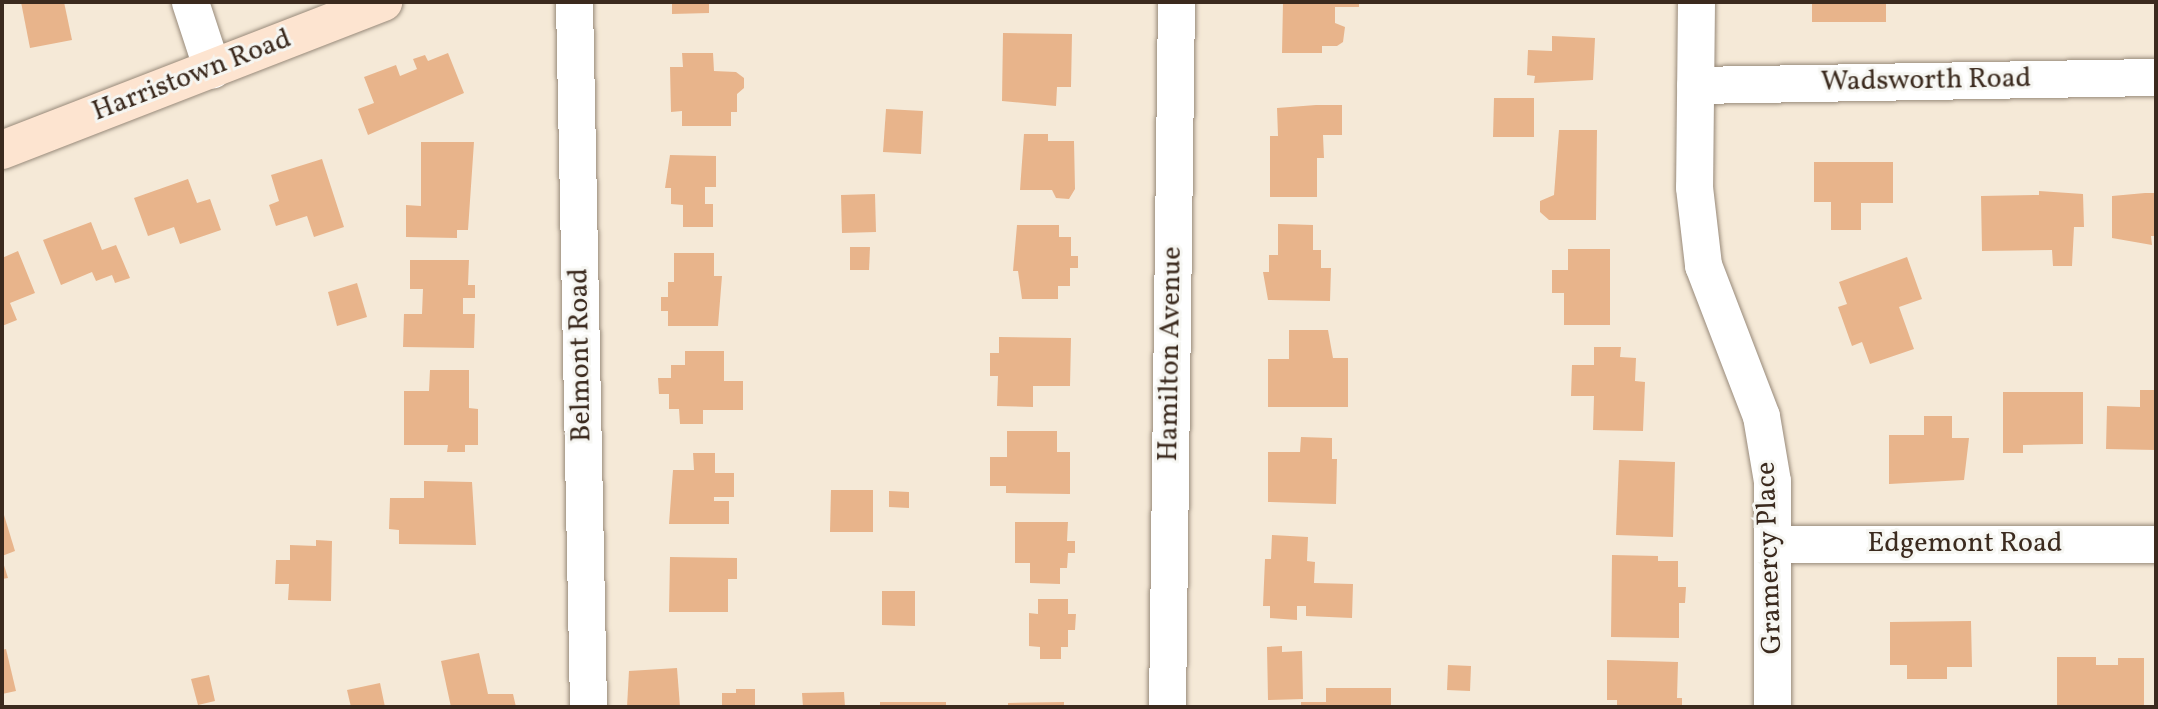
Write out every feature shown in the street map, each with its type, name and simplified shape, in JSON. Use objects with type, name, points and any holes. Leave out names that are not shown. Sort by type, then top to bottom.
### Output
[{"type":"street","points":[[190,2],[212,69]]},
{"type":"street","name":"Harristown Road","points":[[2,150],[383,2]]},
{"type":"street","name":"Belmont Road","points":[[574,2],[588,707]]},
{"type":"street","name":"Hamilton Avenue","points":[[1167,707],[1176,2]]},
{"type":"street","name":"Gramercy Place","points":[[1696,2],[1694,187],[1703,265],[1761,416],[1772,481],[1772,707]]},
{"type":"street","name":"Wadsworth Road","points":[[1695,85],[2156,77]]},
{"type":"street","name":"Edgemont Road","points":[[1774,544],[2156,544]]},
{"type":"building","points":[[21,2],[64,2],[72,40],[30,48]]},
{"type":"building","points":[[672,2],[709,2],[709,13],[672,14]]},
{"type":"building","points":[[1283,2],[1359,2],[1359,7],[1335,7],[1335,23],[1345,27],[1343,42],[1337,46],[1322,46],[1322,53],[1282,53]]},
{"type":"building","points":[[1812,2],[1886,2],[1886,22],[1812,22]]},
{"type":"building","points":[[1003,33],[1072,34],[1071,87],[1057,87],[1056,106],[1002,101]]},
{"type":"building","points":[[1552,36],[1595,38],[1593,80],[1534,83],[1535,76],[1527,75],[1528,50],[1552,51]]},
{"type":"building","points":[[448,53],[464,93],[368,135],[358,109],[374,103],[364,77],[396,65],[400,76],[417,69],[413,59],[425,55],[428,61]]},
{"type":"building","points":[[682,53],[713,53],[714,71],[736,72],[744,78],[744,88],[737,94],[737,112],[731,112],[731,126],[682,126],[682,111],[671,112],[670,67],[683,67]]},
{"type":"building","points":[[1494,98],[1534,98],[1534,137],[1493,137]]},
{"type":"building","points":[[1342,105],[1342,135],[1323,135],[1324,158],[1317,158],[1317,197],[1270,197],[1270,136],[1278,136],[1277,108]]},
{"type":"building","points":[[886,109],[923,111],[921,154],[883,152]]},
{"type":"building","points":[[1559,130],[1597,130],[1596,220],[1549,220],[1540,212],[1540,201],[1554,195]]},
{"type":"building","points":[[1024,134],[1048,134],[1048,141],[1074,141],[1075,189],[1069,199],[1056,198],[1052,190],[1020,190]]},
{"type":"building","points":[[421,142],[474,142],[468,230],[457,230],[457,238],[406,237],[406,205],[421,206]]},
{"type":"building","points":[[670,155],[716,156],[716,187],[705,187],[705,204],[713,204],[713,227],[683,227],[683,205],[671,204],[671,188],[665,188]]},
{"type":"building","points":[[322,159],[344,227],[314,237],[307,216],[276,226],[269,205],[279,201],[271,175]]},
{"type":"building","points":[[1814,162],[1893,162],[1893,203],[1861,203],[1861,230],[1831,230],[1831,202],[1814,202]]},
{"type":"building","points":[[188,179],[197,203],[210,199],[221,230],[180,244],[174,227],[148,236],[134,198]]},
{"type":"building","points":[[2039,191],[2083,194],[2084,227],[2074,227],[2072,266],[2053,266],[2052,250],[1982,251],[1981,196],[2039,195]]},
{"type":"building","points":[[2156,193],[2156,236],[2151,236],[2152,245],[2112,238],[2112,196]]},
{"type":"building","points":[[875,194],[876,232],[842,233],[841,195]]},
{"type":"building","points":[[91,222],[102,250],[116,245],[130,278],[115,283],[112,275],[96,281],[92,272],[61,285],[43,240]]},
{"type":"building","points":[[1278,224],[1313,225],[1313,250],[1321,250],[1321,268],[1331,268],[1330,301],[1268,300],[1263,272],[1269,272],[1269,255],[1278,255]]},
{"type":"building","points":[[1017,225],[1059,225],[1059,237],[1071,237],[1071,256],[1078,256],[1078,268],[1070,268],[1070,286],[1058,286],[1058,299],[1022,299],[1018,271],[1013,271]]},
{"type":"building","points":[[850,247],[870,247],[869,270],[850,270]]},
{"type":"building","points":[[1568,249],[1610,249],[1610,325],[1564,325],[1564,293],[1552,293],[1552,270],[1568,270]]},
{"type":"building","points":[[18,251],[35,293],[10,303],[17,320],[2,326],[2,258]]},
{"type":"building","points":[[674,253],[714,253],[714,276],[722,276],[718,326],[668,326],[668,311],[661,311],[661,297],[668,297],[668,282],[674,282]]},
{"type":"building","points":[[1907,257],[1922,299],[1899,307],[1914,349],[1870,364],[1862,342],[1852,346],[1838,307],[1847,304],[1839,282]]},
{"type":"building","points":[[410,260],[469,260],[468,285],[475,285],[475,298],[463,298],[463,314],[475,314],[474,348],[403,347],[404,314],[422,314],[423,289],[410,289]]},
{"type":"building","points":[[357,283],[367,317],[337,326],[328,292]]},
{"type":"building","points":[[1289,330],[1328,330],[1333,358],[1348,358],[1348,407],[1268,407],[1268,359],[1289,359]]},
{"type":"building","points":[[999,337],[1071,338],[1070,386],[1033,386],[1033,407],[997,406],[998,376],[990,376],[990,353],[999,353]]},
{"type":"building","points":[[1594,347],[1621,347],[1620,357],[1636,358],[1635,381],[1645,382],[1643,431],[1593,430],[1594,396],[1571,396],[1572,365],[1594,365]]},
{"type":"building","points":[[685,351],[724,351],[724,381],[743,381],[743,410],[703,410],[703,424],[680,424],[679,409],[669,409],[669,394],[659,394],[658,378],[671,378],[671,365],[685,365]]},
{"type":"building","points":[[430,370],[469,370],[469,408],[478,409],[478,445],[465,445],[465,452],[447,452],[448,445],[404,445],[404,391],[429,391]]},
{"type":"building","points":[[2140,390],[2156,390],[2156,450],[2106,449],[2107,406],[2140,407]]},
{"type":"building","points":[[2003,392],[2083,392],[2083,444],[2023,445],[2023,453],[2003,453]]},
{"type":"building","points":[[1924,416],[1952,416],[1952,438],[1969,438],[1964,480],[1889,484],[1889,435],[1924,435]]},
{"type":"building","points":[[1007,431],[1057,431],[1057,452],[1070,452],[1070,494],[1006,493],[1006,486],[990,486],[990,457],[1007,457]]},
{"type":"building","points":[[1301,437],[1332,438],[1332,459],[1337,459],[1336,504],[1268,502],[1268,452],[1300,452]]},
{"type":"building","points":[[693,453],[715,453],[715,473],[734,473],[734,497],[714,497],[714,501],[729,501],[729,524],[669,524],[673,470],[694,470]]},
{"type":"building","points":[[1619,460],[1675,462],[1673,537],[1616,535]]},
{"type":"building","points":[[424,481],[472,482],[476,545],[399,544],[399,530],[389,529],[390,498],[424,498]]},
{"type":"building","points":[[831,490],[873,490],[873,532],[830,532]]},
{"type":"building","points":[[889,491],[909,492],[909,508],[889,507]]},
{"type":"building","points":[[4,515],[15,551],[2,556],[2,516]]},
{"type":"building","points":[[1015,522],[1068,522],[1067,541],[1075,541],[1075,553],[1068,553],[1067,568],[1060,568],[1060,584],[1030,583],[1030,563],[1015,563]]},
{"type":"building","points":[[1272,535],[1308,537],[1307,561],[1315,562],[1314,583],[1353,584],[1352,618],[1306,616],[1306,606],[1297,606],[1297,620],[1270,618],[1270,606],[1263,606],[1265,559],[1271,559]]},
{"type":"building","points":[[316,540],[332,541],[331,601],[288,600],[289,584],[275,584],[276,560],[290,560],[290,545],[316,546]]},
{"type":"building","points":[[1612,555],[1658,556],[1658,561],[1678,561],[1678,587],[1686,587],[1685,603],[1679,603],[1679,638],[1611,637]]},
{"type":"building","points":[[670,557],[737,558],[737,579],[728,579],[728,612],[669,612]]},
{"type":"building","points":[[2,559],[8,578],[2,579]]},
{"type":"building","points":[[882,591],[915,591],[915,626],[882,625]]},
{"type":"building","points":[[1038,599],[1068,599],[1068,614],[1076,614],[1075,630],[1068,630],[1068,647],[1061,647],[1061,659],[1040,659],[1040,647],[1029,646],[1029,613],[1038,614]]},
{"type":"building","points":[[1971,621],[1972,667],[1947,667],[1947,679],[1907,679],[1907,665],[1890,665],[1890,622]]},
{"type":"building","points":[[1282,646],[1282,652],[1302,651],[1303,699],[1268,700],[1267,647]]},
{"type":"building","points":[[6,649],[16,691],[2,694],[2,650]]},
{"type":"building","points":[[479,653],[488,694],[513,694],[516,707],[451,707],[441,661]]},
{"type":"building","points":[[2057,657],[2096,657],[2096,665],[2118,665],[2118,658],[2144,658],[2144,707],[2057,707]]},
{"type":"building","points":[[1607,660],[1678,662],[1677,698],[1682,698],[1682,707],[1617,707],[1617,700],[1607,700]]},
{"type":"building","points":[[1448,665],[1471,666],[1470,691],[1447,690]]},
{"type":"building","points":[[677,668],[680,707],[627,707],[629,671]]},
{"type":"building","points":[[209,675],[215,701],[198,705],[191,679]]},
{"type":"building","points":[[380,683],[385,707],[351,707],[347,690]]},
{"type":"building","points":[[1326,688],[1391,688],[1391,707],[1301,707],[1301,702],[1326,702]]},
{"type":"building","points":[[736,689],[755,689],[755,707],[722,707],[722,693],[736,693]]},
{"type":"building","points":[[844,692],[845,707],[803,707],[802,693]]},
{"type":"building","points":[[880,702],[946,702],[946,707],[880,707]]},
{"type":"building","points":[[1064,702],[1064,707],[1008,707],[1008,703]]}]
